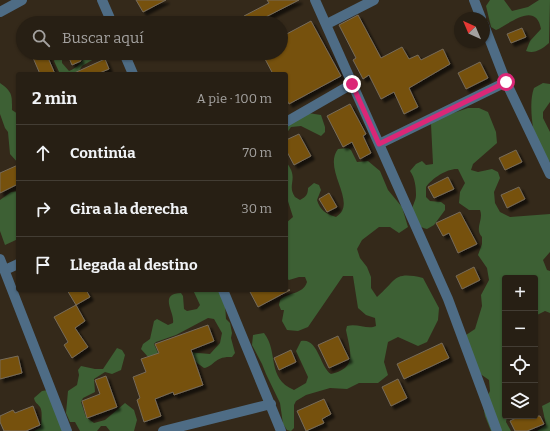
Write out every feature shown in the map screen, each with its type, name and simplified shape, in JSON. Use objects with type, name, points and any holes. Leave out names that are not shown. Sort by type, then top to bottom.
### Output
[{"type":"street","points":[[0,12],[22,0]]},
{"type":"street","points":[[102,0],[109,16]]},
{"type":"street","points":[[315,0],[327,24],[352,84],[448,299],[497,431]]},
{"type":"street","points":[[327,24],[374,0]]},
{"type":"street","points":[[474,0],[479,12]]},
{"type":"street","points":[[490,41],[506,82],[550,174]]},
{"type":"street","points":[[127,60],[132,72]]},
{"type":"street","points":[[379,144],[506,82]]},
{"type":"street","points":[[288,121],[352,84]]},
{"type":"street","points":[[0,259],[67,431]]},
{"type":"street","points":[[5,270],[16,265]]},
{"type":"street","points":[[224,292],[281,431]]},
{"type":"street","points":[[163,431],[271,404]]},
{"type":"green space","points":[[490,0],[504,0],[512,11],[528,7],[539,0],[550,0],[549,43],[538,50],[532,52],[526,51],[530,41],[541,29],[534,16],[528,15],[521,17],[496,30],[491,27],[490,12],[487,12],[486,6]]},
{"type":"green space","points":[[62,60],[62,63],[69,71],[80,64],[83,60],[92,60],[82,66],[78,72],[59,72],[54,61]]},
{"type":"green space","points":[[0,83],[10,92],[12,98],[12,110],[16,113],[16,161],[10,154],[8,132],[0,114]]},
{"type":"green space","points":[[543,83],[550,84],[550,102],[543,112],[543,118],[550,132],[550,162],[539,150],[535,137],[531,111],[532,94],[534,88]]},
{"type":"green space","points":[[468,108],[479,108],[488,112],[496,132],[497,143],[473,164],[471,170],[478,172],[492,169],[498,172],[500,178],[494,192],[495,203],[500,212],[510,217],[550,214],[550,252],[543,260],[547,270],[550,271],[550,313],[545,311],[538,314],[538,275],[502,275],[502,419],[506,419],[506,422],[511,431],[491,431],[485,416],[483,405],[490,391],[489,380],[479,373],[466,335],[475,329],[482,306],[481,295],[489,280],[487,268],[478,255],[482,244],[482,237],[479,230],[481,217],[480,210],[469,210],[459,203],[460,192],[465,183],[458,169],[454,169],[440,174],[426,187],[426,197],[430,201],[441,202],[445,205],[445,210],[434,225],[427,229],[421,227],[415,220],[412,211],[416,192],[414,180],[410,171],[416,164],[422,161],[426,165],[433,164],[431,124],[439,118]]},
{"type":"green space","points":[[308,113],[321,115],[325,132],[321,136],[301,126],[291,127],[288,131],[288,120]]},
{"type":"green space","points":[[348,148],[351,150],[357,162],[368,161],[380,171],[388,190],[402,207],[408,227],[399,233],[390,227],[379,227],[362,240],[357,249],[360,258],[367,267],[371,277],[371,288],[377,297],[396,278],[401,276],[413,276],[423,278],[439,308],[438,320],[427,342],[418,346],[398,337],[388,342],[384,362],[388,375],[378,383],[359,383],[347,389],[330,388],[306,395],[296,401],[294,405],[294,428],[291,431],[287,430],[283,424],[280,403],[252,345],[253,335],[264,333],[271,348],[276,372],[285,385],[294,390],[306,383],[308,377],[296,351],[301,341],[311,343],[331,374],[345,368],[349,363],[350,352],[346,330],[347,326],[376,326],[375,318],[366,315],[358,308],[353,276],[343,276],[308,327],[298,331],[287,330],[282,321],[284,310],[281,310],[279,305],[280,300],[283,297],[302,289],[307,282],[305,277],[288,279],[288,221],[293,217],[288,201],[288,165],[293,177],[292,188],[295,197],[300,200],[307,194],[308,188],[314,183],[319,185],[321,190],[317,200],[320,206],[326,213],[336,217],[342,211],[344,203],[334,167],[334,157],[338,149]]},
{"type":"green space","points":[[16,191],[16,240],[5,245],[0,231],[0,200],[11,192]]},
{"type":"green space","points":[[194,292],[220,293],[225,304],[226,319],[230,323],[232,333],[231,338],[235,353],[232,357],[222,358],[204,368],[193,360],[187,352],[210,354],[220,343],[222,333],[214,319],[208,318],[176,335],[156,342],[154,344],[158,353],[157,359],[149,358],[141,349],[143,344],[150,339],[154,321],[157,319],[168,325],[173,323],[169,300],[174,294],[181,293],[183,296],[184,309],[187,311],[197,309],[200,305]]},
{"type":"green space","points":[[117,348],[122,350],[125,355],[121,370],[112,374],[105,372],[94,379],[95,392],[83,398],[81,402],[86,417],[94,423],[105,420],[125,403],[134,410],[137,420],[134,431],[110,431],[106,426],[101,426],[97,431],[80,431],[75,422],[70,422],[66,413],[68,391],[77,385],[79,375],[78,370],[81,366],[103,369]]},
{"type":"green space","points":[[48,390],[72,431],[34,431],[41,427],[42,414],[40,407],[34,398],[42,391]]},
{"type":"green space","points":[[550,402],[550,431],[537,431],[546,425],[542,406]]},
{"type":"building","points":[[136,0],[166,0],[143,12]]},
{"type":"building","points":[[267,0],[299,0],[268,16],[244,16],[269,3]]},
{"type":"building","points":[[358,15],[381,58],[402,47],[409,59],[418,55],[421,60],[443,49],[450,64],[409,88],[418,107],[404,114],[394,92],[381,99],[369,75],[363,79],[353,60],[356,58],[339,25]]},
{"type":"building","points":[[311,21],[341,76],[289,104],[288,72],[272,72],[266,60],[288,60],[288,33]]},
{"type":"building","points":[[522,28],[526,37],[511,43],[507,34]]},
{"type":"building","points":[[34,60],[49,60],[54,72],[39,72]]},
{"type":"building","points":[[70,60],[81,60],[81,61],[72,65]]},
{"type":"building","points":[[103,60],[105,60],[109,69],[102,72],[76,72]]},
{"type":"building","points":[[480,62],[488,78],[466,89],[458,73]]},
{"type":"building","points":[[350,104],[366,134],[363,136],[371,153],[360,159],[352,142],[343,147],[327,116]]},
{"type":"building","points":[[299,134],[311,156],[294,165],[288,154],[288,139]]},
{"type":"building","points":[[516,150],[522,162],[505,170],[499,158]]},
{"type":"building","points":[[16,166],[16,185],[0,193],[0,173]]},
{"type":"building","points":[[448,177],[454,189],[434,198],[428,187]]},
{"type":"building","points":[[519,187],[525,199],[507,208],[501,195]]},
{"type":"building","points":[[329,193],[337,207],[327,212],[319,199]]},
{"type":"building","points":[[460,212],[477,244],[458,253],[449,233],[443,236],[436,223]]},
{"type":"building","points":[[474,267],[480,280],[462,289],[456,276]]},
{"type":"building","points":[[68,292],[87,292],[90,297],[76,305]]},
{"type":"building","points":[[250,292],[286,292],[258,307]]},
{"type":"building","points":[[76,305],[85,321],[75,328],[88,347],[72,358],[64,345],[68,342],[54,317]]},
{"type":"building","points":[[208,325],[214,341],[191,350],[203,385],[174,395],[173,392],[155,399],[161,416],[144,422],[137,400],[140,398],[133,377],[146,372],[141,359],[159,353],[155,344]]},
{"type":"building","points":[[338,336],[349,359],[329,368],[318,345]]},
{"type":"building","points":[[442,343],[449,358],[404,379],[397,364]]},
{"type":"building","points":[[291,350],[296,362],[279,370],[274,358]]},
{"type":"building","points":[[18,356],[22,373],[0,379],[0,360]]},
{"type":"building","points":[[106,376],[117,407],[87,418],[82,401],[100,394],[95,380]]},
{"type":"building","points":[[398,379],[407,398],[391,406],[382,387]]},
{"type":"building","points":[[324,399],[331,414],[322,419],[324,423],[306,431],[297,411]]},
{"type":"building","points":[[33,406],[40,425],[26,431],[4,431],[0,422],[0,416],[13,410],[15,413]]},
{"type":"building","points":[[538,416],[540,416],[544,424],[527,431],[515,431],[510,421],[514,419],[538,419]]},
{"type":"route","points":[[352,84],[379,144],[506,82]]}]
